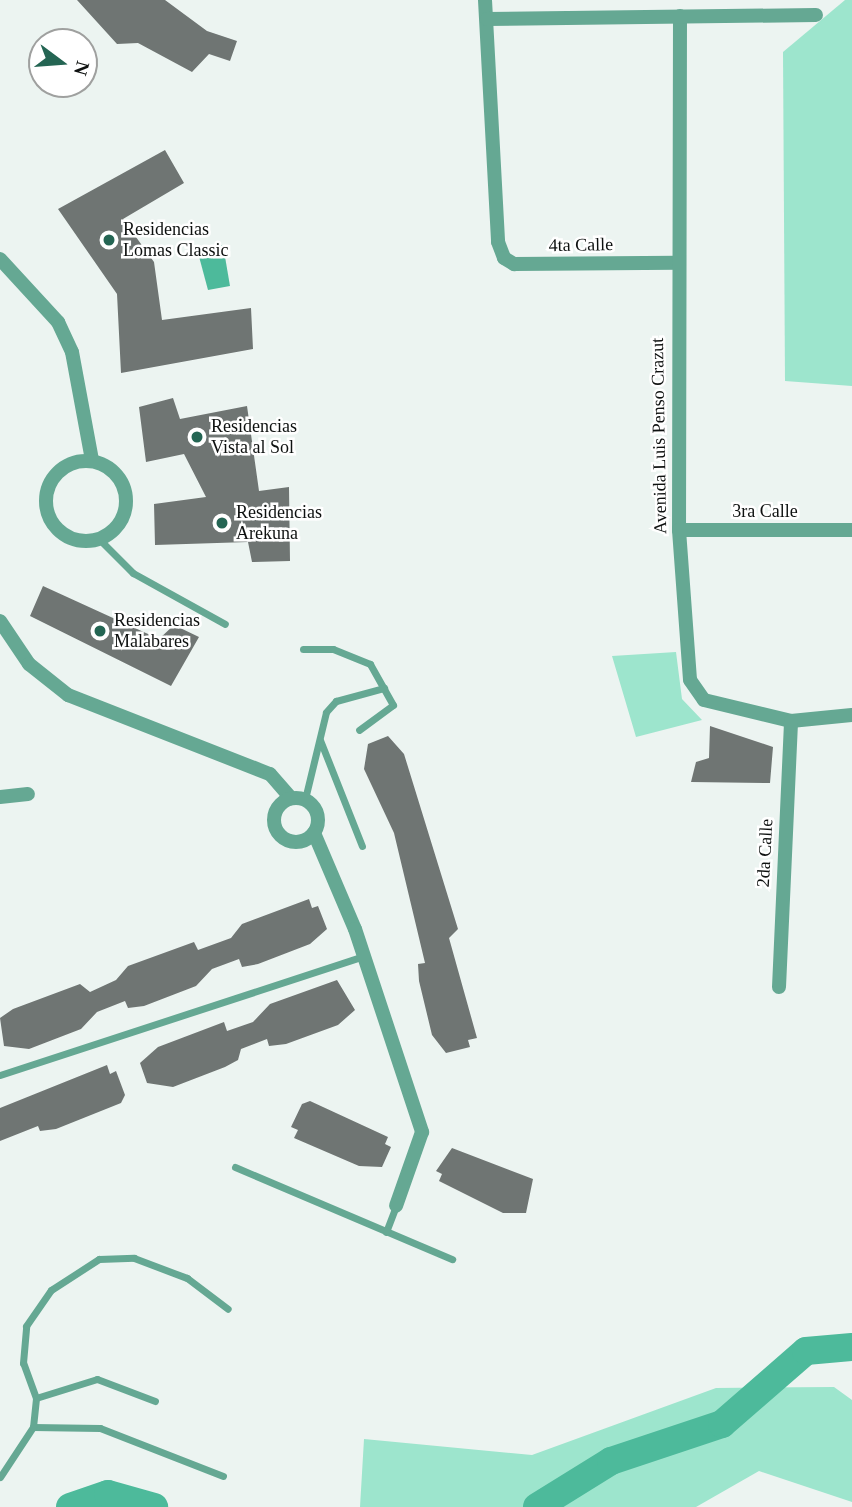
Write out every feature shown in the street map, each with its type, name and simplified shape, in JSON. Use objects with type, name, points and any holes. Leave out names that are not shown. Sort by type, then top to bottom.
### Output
[{"type":"street","points":[[485,0],[487,19],[816,15]]},
{"type":"street","name":"Avenida Luis Penso Crazut","points":[[680,16],[677,263],[679,530],[694,691],[715,704],[791,721],[852,715]]},
{"type":"street","name":"4ta Calle","points":[[487,19],[498,242],[514,264],[677,263]]},
{"type":"street","points":[[0,259],[58,322],[72,352],[92,460]]},
{"type":"street","points":[[92,460],[116,473],[127,497],[120,523],[99,539],[68,538],[47,511],[56,474],[92,460]]},
{"type":"street","name":"3ra Calle","points":[[679,530],[852,530]]},
{"type":"street","points":[[0,621],[29,664],[68,695],[270,774],[318,816],[314,833],[422,1132],[396,1206]]},
{"type":"street","name":"2da Calle","points":[[779,987],[791,721]]},
{"type":"street","points":[[0,797],[28,794]]},
{"type":"street","points":[[298,799],[275,814],[279,835],[300,842],[314,833]]},
{"type":"lane","points":[[99,539],[132,573],[225,624]]},
{"type":"lane","points":[[303,649],[359,657],[384,688],[393,705],[359,730]]},
{"type":"lane","points":[[298,799],[319,739],[336,701],[384,688]]},
{"type":"lane","points":[[319,739],[362,846]]},
{"type":"lane","points":[[0,1076],[361,957]]},
{"type":"lane","points":[[235,1167],[452,1259]]},
{"type":"lane","points":[[386,1232],[396,1206]]},
{"type":"lane","points":[[0,1477],[33,1427],[36,1398],[23,1363],[26,1326],[51,1290],[99,1259],[134,1258],[187,1278],[228,1309]]},
{"type":"lane","points":[[36,1398],[97,1379],[155,1401]]},
{"type":"lane","points":[[33,1427],[111,1430],[223,1476]]},
{"type":"shaded area","points":[[845,0],[852,0],[852,386],[785,381],[783,52]]},
{"type":"shaded area","points":[[223,245],[230,286],[208,290],[197,249]]},
{"type":"shaded area","points":[[676,652],[682,699],[702,720],[636,737],[612,656]]},
{"type":"shaded area","points":[[834,1387],[852,1400],[852,1502],[759,1471],[696,1507],[360,1507],[364,1439],[532,1455],[716,1388]]},
{"type":"building","points":[[77,0],[165,0],[207,31],[237,41],[230,61],[209,54],[192,72],[138,43],[117,44]]},
{"type":"building","name":"Residencias Lomas Classic","points":[[165,150],[184,183],[123,219],[154,262],[162,320],[251,308],[253,349],[121,373],[117,294],[58,209]]},
{"type":"building","points":[[173,398],[180,419],[247,406],[259,491],[289,487],[290,561],[252,562],[248,542],[155,545],[154,504],[206,497],[184,454],[146,462],[139,407]]},
{"type":"building","name":"Residencias Malabares","points":[[43,586],[159,639],[174,625],[199,637],[171,686],[30,616]]},
{"type":"building","points":[[710,726],[773,747],[770,783],[691,782],[696,762],[709,758]]},
{"type":"building","points":[[388,736],[404,754],[458,929],[449,938],[477,1038],[468,1040],[470,1047],[446,1053],[432,1035],[419,981],[418,964],[425,963],[394,833],[364,769],[368,744]]},
{"type":"building","points":[[309,899],[312,908],[318,906],[327,929],[310,944],[258,964],[242,967],[239,959],[212,969],[196,986],[144,1006],[128,1008],[125,1001],[97,1012],[81,1029],[29,1049],[4,1046],[0,1018],[13,1009],[80,984],[90,992],[116,980],[128,966],[194,942],[198,950],[231,938],[242,924]]},
{"type":"building","points":[[337,980],[355,1010],[338,1025],[286,1044],[269,1046],[267,1039],[241,1049],[238,1060],[225,1067],[173,1087],[147,1083],[140,1063],[158,1047],[224,1022],[227,1031],[253,1022],[270,1004]]},
{"type":"building","points":[[107,1065],[110,1074],[116,1071],[125,1095],[121,1103],[56,1129],[40,1131],[38,1126],[0,1141],[0,1108]]},
{"type":"building","points":[[310,1101],[388,1137],[385,1144],[391,1147],[382,1167],[359,1166],[294,1138],[298,1130],[291,1127],[302,1104]]},
{"type":"building","points":[[452,1148],[533,1179],[526,1213],[503,1213],[439,1181],[442,1174],[436,1171]]},
{"type":"waterway","points":[[537,1507],[611,1461],[722,1424],[806,1351],[852,1347]]},
{"type":"waterway","points":[[70,1507],[108,1494],[154,1507]]},
{"type":"place","name":"Residencias Lomas Classic","points":[[109,240]]},
{"type":"place","name":"Residencias Vista al Sol","points":[[197,437]]},
{"type":"place","name":"Residencias Arekuna","points":[[222,523]]},
{"type":"place","name":"Residencias Malabares","points":[[100,631]]}]
